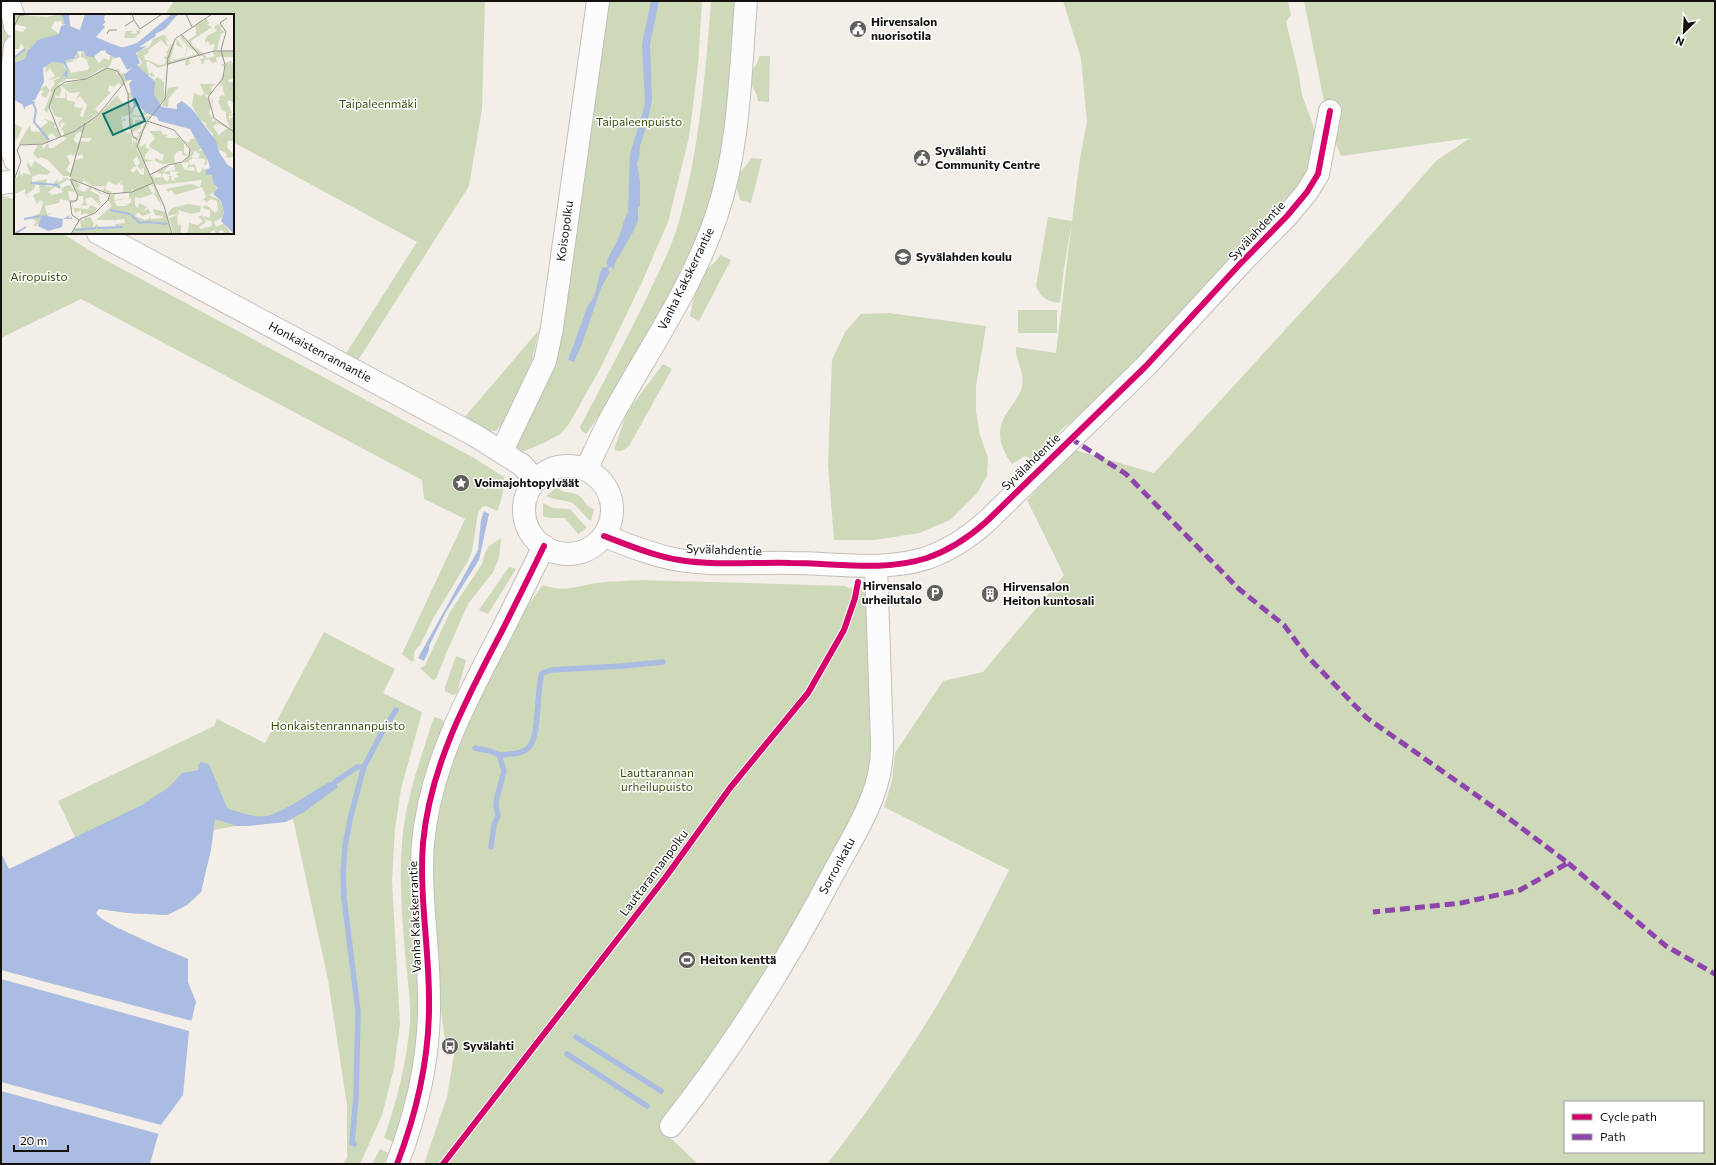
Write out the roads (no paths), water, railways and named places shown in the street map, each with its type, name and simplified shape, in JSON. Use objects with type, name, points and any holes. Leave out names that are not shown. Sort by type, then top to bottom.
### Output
[{"type":"street","points":[[8,1],[14,20]]},
{"type":"street","name":"Koisopolku","points":[[502,451],[545,361],[552,328],[598,1]]},
{"type":"street","name":"Vanha Kakskerrantie","points":[[586,470],[610,419],[690,276],[716,218],[724,191],[736,131],[746,1]]},
{"type":"street","points":[[14,56],[9,102],[12,150],[14,157]]},
{"type":"street","name":"Syvälahdentie","points":[[604,536],[678,560],[876,566],[894,565],[927,558],[948,550],[968,538],[986,522],[1146,366],[1240,264],[1287,216],[1307,192],[1318,174],[1330,111]]},
{"type":"street","points":[[1,183],[14,181]]},
{"type":"street","name":"Honkaistenrannantie","points":[[100,234],[502,451],[522,465],[536,481]]},
{"type":"street","points":[[565,466],[586,470],[596,476],[609,494],[612,504],[612,515],[609,526],[604,536],[597,544],[588,550],[577,553],[558,553],[544,546],[530,531],[526,520],[525,510],[528,494],[536,481],[544,474],[554,469],[565,466]]},
{"type":"street","name":"Vanha Kakskerrantie","points":[[397,1164],[411,1120],[426,1057],[429,998],[422,878],[423,843],[433,789],[460,711],[544,546]]},
{"type":"street","name":"Sorronkatu","points":[[671,1126],[734,1041],[809,920],[855,832],[877,784],[882,762],[882,741],[876,566]]},
{"type":"water","points":[[651,1],[659,1],[650,44],[652,100],[637,163],[640,181],[640,206],[638,208],[638,221],[615,263],[614,269],[610,267],[608,270],[610,272],[601,288],[582,344],[574,362],[568,360],[588,305],[592,301],[596,291],[601,271],[603,267],[606,268],[608,265],[606,264],[607,260],[619,237],[628,213],[630,154],[645,104],[642,44]]},
{"type":"water","points":[[484,511],[489,514],[479,560],[446,612],[429,646],[429,650],[424,661],[418,658],[478,550],[481,520]]},
{"type":"water","points":[[201,762],[209,764],[227,808],[251,815],[266,816],[280,811],[329,782],[335,782],[338,787],[304,812],[286,822],[237,826],[215,819],[211,850],[201,892],[187,905],[167,915],[128,913],[99,909],[96,913],[110,924],[123,931],[188,959],[188,982],[196,1002],[189,1031],[183,1095],[161,1125],[150,1164],[1,1164],[1,853],[9,869],[142,805],[169,787],[182,773],[199,770],[198,765]]},
{"type":"waterway","points":[[499,755],[515,754],[526,750],[529,747],[535,733],[542,673],[551,670],[663,662]]},
{"type":"waterway","points":[[335,782],[357,767],[364,767],[381,734],[396,710]]},
{"type":"waterway","points":[[475,748],[490,751],[499,755],[504,771],[497,797],[496,806],[498,816],[494,825],[491,847]]},
{"type":"waterway","points":[[354,1144],[352,1143],[356,1097],[358,1011],[344,898],[343,874],[345,846],[351,815],[364,767]]},
{"type":"waterway","points":[[576,1037],[661,1091]]},
{"type":"waterway","points":[[567,1054],[647,1106]]},
{"type":"place","name":"Hirvensalon nuorisotila","points":[[858,29]]},
{"type":"place","name":"Syvälahti Community Centre","points":[[922,158]]},
{"type":"place","name":"Syvälahden koulu","points":[[903,257]]},
{"type":"place","name":"Voimajohtopylväät","points":[[461,483]]},
{"type":"place","name":"Hirvensalo urheilutalo","points":[[935,593]]},
{"type":"place","name":"Hirvensalon Heiton kuntosali","points":[[990,594]]},
{"type":"place","name":"Heiton kenttä","points":[[687,960]]},
{"type":"place","name":"Syvälahti","points":[[450,1046]]},
{"type":"park label","name":"Taipaleenmäki","points":[[378,104]]},
{"type":"park label","name":"Taipaleenpuisto","points":[[639,122]]},
{"type":"park label","name":"Airopuisto","points":[[39,277]]},
{"type":"park label","name":"Honkaistenrannanpuisto","points":[[338,726]]},
{"type":"park label","name":"Lauttarannan urheilupuisto","points":[[657,780]]}]
